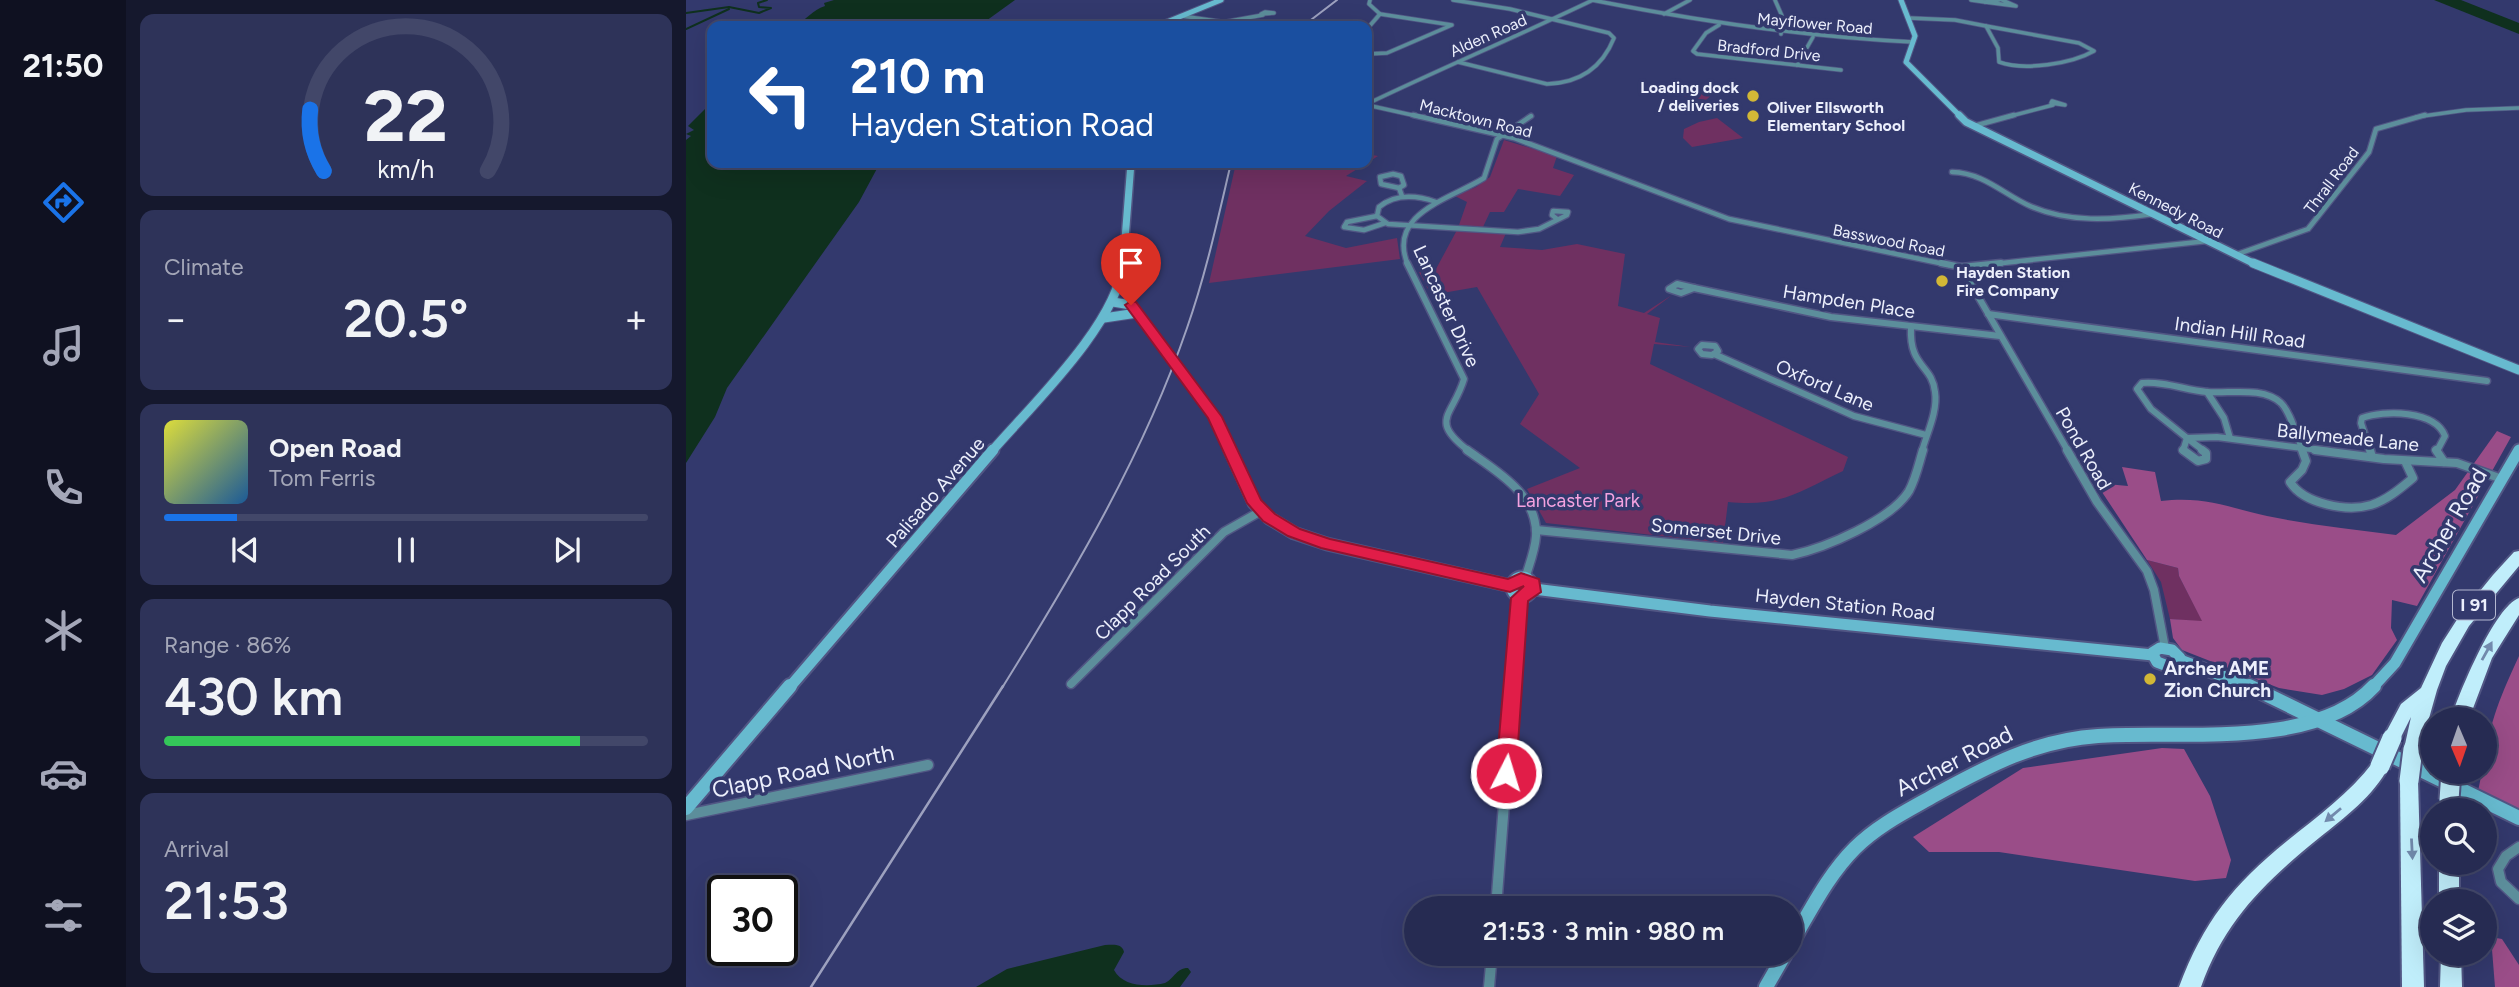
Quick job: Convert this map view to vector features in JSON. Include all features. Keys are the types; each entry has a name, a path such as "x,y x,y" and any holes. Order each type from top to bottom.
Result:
{"highway":[{"name":"I 91","path":"2413,987 2409,781 2426,692 2462,620 2519,556"},
{"name":"I 91","path":"2464,707 2481,661 2495,636 2519,604"},
{"path":"2190,987 2206,945 2233,904 2255,880 2350,802 2380,766 2407,709 2426,692"},
{"path":"2451,966 2451,987"},
{"path":"2454,966 2462,987"}],"street":[{"path":"1170,21 1221,0"},
{"path":"1370,0 1369,4 1380,14 1405,15 1452,25 1387,53 1372,54"},
{"path":"1453,0 1510,9 1611,34 1614,37 1607,57 1575,80 1554,85 1458,62"},
{"name":"Alden Road","path":"1372,102 1431,73 1505,43 1592,0"},
{"name":"Mayflower Road","path":"1592,0 1780,34 1913,42"},
{"path":"1664,14 1690,0"},
{"path":"1775,0 1783,28 1780,34"},
{"name":"Kennedy Road","path":"1901,0 1915,32 1906,58 1909,65 1956,114 1974,126 2235,255 2519,370"},
{"path":"1971,0 1985,2 2016,6 2000,0 1985,2"},
{"path":"1372,23 1380,14"},
{"path":"1235,21 1262,15"},
{"path":"1182,16 1222,21"},
{"path":"1909,18 1955,20 2079,43 2094,51 2087,55 2030,67 2007,66 1999,62 1998,48 1986,26"},
{"name":"Bradford Drive","path":"1719,25 1706,33 1692,51 1697,54 1840,70"},
{"path":"1797,65 1813,37"},
{"path":"1974,126 2053,105"},
{"name":"Macktown Road","path":"1372,106 1501,135 1577,161"},
{"name":"Thrall Road","path":"2235,255 2308,229 2369,152 2376,129 2390,123 2427,117 2519,108"},
{"path":"1501,135 1531,116"},
{"name":"Lancaster Drive","path":"1501,135 1497,139 1484,178 1436,202 1408,226 1403,235 1402,251 1464,379 1446,416 1446,428 1459,443 1521,495 1531,510 1536,530"},
{"name":"Basswood Road","path":"1577,161 1713,215 1961,267 2207,242"},
{"name":"Palisado Avenue","path":"686,808 1081,349 1104,318 1119,288 1132,168"},
{"path":"1952,172 1980,177 2031,207 2056,213 2104,220 2153,214"},
{"path":"1393,174 1401,176 1404,185 1399,188 1381,184 1380,177 1393,174"},
{"path":"1399,188 1402,197"},
{"path":"1377,216 1382,203 1402,197 1417,197 1436,202"},
{"path":"1377,216 1347,222 1344,227 1362,230 1385,223 1518,232 1539,229 1557,219"},
{"path":"1377,216 1385,223"},
{"name":"Pond Road","path":"1961,267 2097,502 2147,570 2154,590 2165,648"},
{"name":"Hampden Place","path":"1694,288 1831,317 2000,336"},
{"path":"1113,302 1129,303 1215,417 1243,480 1261,511 1294,533 1317,541 1510,586"},
{"path":"1104,318 1137,313"},
{"name":"Indian Hill Road","path":"1988,314 2487,381"},
{"name":"Somerset Drive","path":"1536,530 1802,554 1824,546 1897,506 1912,483 1935,409 1935,389 1909,350 1910,327"},
{"name":"Oxford Lane","path":"1714,354 1854,416 1926,435"},
{"name":"Ballymeade Lane","path":"2207,392 2154,383 2138,385 2137,389 2151,408 2189,436 2211,435 2405,461 2444,462 2468,466 2501,479"},
{"path":"2207,392 2224,418 2230,438"},
{"path":"2207,392 2255,394 2280,402 2305,454 2305,466 2290,482 2290,486 2305,497 2332,504 2370,505 2413,478 2405,461"},
{"path":"2372,457 2361,423 2362,418 2371,414 2424,418 2439,425 2445,436 2436,450 2444,462"},
{"name":"Archer Road","path":"1803,923 1830,878 1866,838 1908,810 2016,752 2077,737 2281,729 2340,710 2362,697 2389,672 2519,450"},
{"name":"Clapp Road South","path":"1072,684 1224,532 1261,511"},
{"path":"1510,586 1511,592 1520,596 1529,594 1536,530"},
{"path":"1510,586 1517,580 1529,584"},
{"name":"Hayden Station Road","path":"1529,584 1698,609 2152,654 2157,662 2167,666 2176,666 2180,660"},
{"path":"1497,896 1520,596"},
{"path":"2152,654 2155,649 2165,648 2174,652 2180,660 2241,682 2519,818"},
{"name":"Clapp Road North","path":"686,815 928,765"},
{"path":"2519,848 2506,856 2498,869 2501,882 2519,900"},
{"path":"1489,987 1491,966"},
{"path":"1766,987 1778,966"}],"green space":[{"path":"1666,83 1716,91 1706,100 1655,91"},
{"path":"1717,118 1743,138 1692,147 1683,138 1684,129"},
{"path":"1504,140 1557,156 1553,168 1574,175 1560,196 1518,189 1504,212 1490,212 1483,227 1459,225 1467,202 1455,196 1476,187 1490,177"},
{"path":"1235,168 1359,168 1346,176 1367,181 1329,211 1305,236 1346,248 1397,238 1400,259 1209,283"},
{"name":"Lancaster Park","path":"1457,230 1506,233 1500,247 1542,250 1577,244 1625,254 1618,306 1644,313 1672,295 1647,314 1660,318 1655,342 1691,347 1654,344 1650,364 1848,457 1843,471 1788,497 1762,502 1728,502 1723,543 1546,523 1527,489 1580,468 1520,424 1539,394 1477,287 1431,295 1419,272 1436,269"},
{"path":"2147,560 2178,568 2179,576 2203,622 2170,619 2161,582"}],"shaded area":[{"path":"834,0 1015,0 986,21 802,21 825,6 824,3"},
{"path":"2434,0 2461,0 2519,23 2519,34"},
{"path":"707,107 707,168 877,168 859,202 727,388 715,417 686,463 686,140 691,136 686,134 694,130 688,126"},
{"path":"2497,431 2511,437 2417,606 2392,600 2391,628 2397,640 2372,675 2344,689 2322,695 2279,688 2182,650 2173,638 2170,619 2202,621 2179,576 2178,568 2147,560 2096,483 2128,486 2122,467 2155,472 2161,501 2203,501 2283,519 2396,535 2455,490"},
{"path":"2519,656 2519,811 2478,791 2479,784 2497,784 2497,709"},
{"path":"2162,748 2184,749 2210,796 2231,860 2226,878 2195,881 1999,852 1929,852 1913,837 2023,768"},
{"path":"2497,938 2502,939 2519,965 2519,987 2495,987 2493,966 2497,966"},
{"path":"1105,945 1117,945 1123,949 1124,952 1114,970 1118,976 1130,983 1165,983 1181,970 1188,968 1191,972 1180,987 976,987 1007,969"}],"waterway":[{"path":"686,13 729,7 759,13 771,8 759,7 758,3 767,0"},
{"path":"686,29 729,9"}],"railway":[{"path":"1310,21 1337,0"},
{"path":"1002,688 1080,558 1150,422 1194,308 1230,168"},
{"path":"811,987 1003,686"}],"place":[{"name":"Loading dock / deliveries","path":"1753,96"},
{"name":"Oliver Ellsworth Elementary School","path":"1753,116"},
{"name":"Hayden Station Fire Company","path":"1942,281"},
{"name":"Archer AME Zion Church","path":"2150,679"}],"route":[{"path":"1131,305 1215,417 1255,503 1269,518 1294,533 1327,544 1510,586 1521,579 1533,583 1532,592 1520,596 1506,773"}]}
